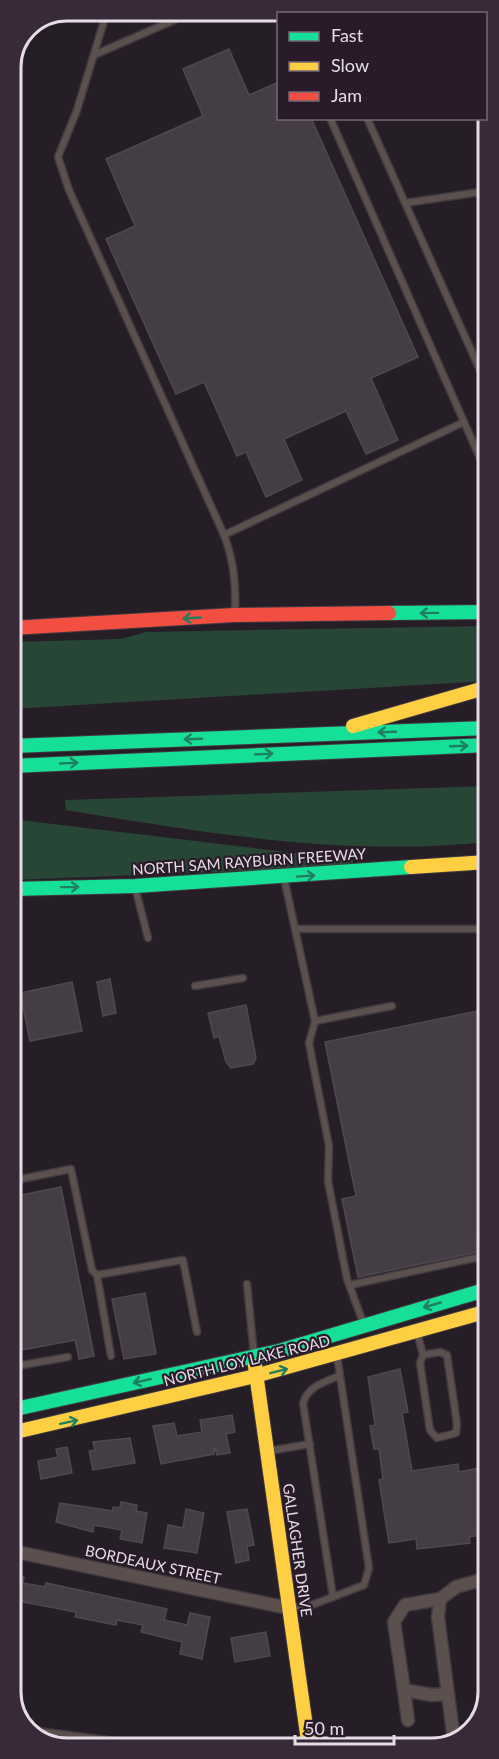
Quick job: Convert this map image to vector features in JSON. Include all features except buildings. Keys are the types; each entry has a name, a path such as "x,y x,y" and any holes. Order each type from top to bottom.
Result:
{"main road":[{"path":"21,627 234,615 478,612"},
{"path":"321,735 478,690"},
{"path":"21,746 478,728"},
{"path":"21,766 478,745"},
{"name":"NORTH SAM RAYBURN FREEWAY","path":"21,889 135,886 284,878 478,863"},
{"name":"NORTH LOY LAKE ROAD","path":"21,1408 254,1356 478,1292"},
{"name":"NORTH LOY LAKE ROAD","path":"21,1431 119,1411 337,1356 478,1314"},
{"name":"GALLAGHER DRIVE","path":"254,1356 308,1738"}],"street":[{"name":"BORDEAUX STREET","path":"21,1553 288,1608"},
{"path":"408,1719 394,1622 405,1605 440,1599 456,1587 478,1581"},
{"path":"440,1599 438,1617 453,1733"},
{"path":"404,1690 432,1695 448,1694"}],"lane":[{"path":"104,21 78,110 58,157 60,168 224,535 231,555 236,586 234,615"},
{"path":"94,55 172,21"},
{"path":"331,120 478,454"},
{"path":"368,120 478,366"},
{"path":"405,203 478,192"},
{"path":"224,535 464,422"},
{"path":"284,878 315,1021 309,1043 329,1146 328,1181 350,1285 364,1325"},
{"path":"135,886 148,938"},
{"path":"295,928 478,929"},
{"path":"195,986 243,978"},
{"path":"315,1021 392,1006"},
{"path":"21,1179 71,1169 92,1270 97,1275 111,1356"},
{"path":"350,1285 478,1257"},
{"path":"97,1275 183,1260 197,1332"},
{"path":"247,1284 254,1356"},
{"path":"417,1332 423,1355 420,1363 430,1430 437,1438 451,1436 458,1429 447,1355 440,1352 423,1355"},
{"path":"288,1608 309,1606 364,1585 368,1581 369,1568 337,1356"},
{"path":"21,1365 68,1357"},
{"path":"333,1597 303,1403 312,1388 339,1376"},
{"path":"267,1451 310,1444"}],"green space":[{"path":"478,626 478,682 21,708 21,642 121,639 146,632"},
{"path":"478,786 478,843 382,847 276,840 171,827 66,810 65,800"},
{"path":"21,820 353,860 353,864 296,869 21,880"}],"traffic: fast":[{"path":"389,613 478,612"},
{"path":"21,746 478,728"},
{"path":"21,766 478,745"},
{"path":"21,889 135,886 411,867"},
{"path":"21,1408 279,1351 478,1292"}],"traffic: slow":[{"path":"353,726 478,690"},
{"path":"411,867 478,863"},
{"path":"21,1431 251,1377 478,1314"},
{"path":"255,1366 308,1738"}],"traffic: jam":[{"path":"21,627 234,615 389,613"}]}
